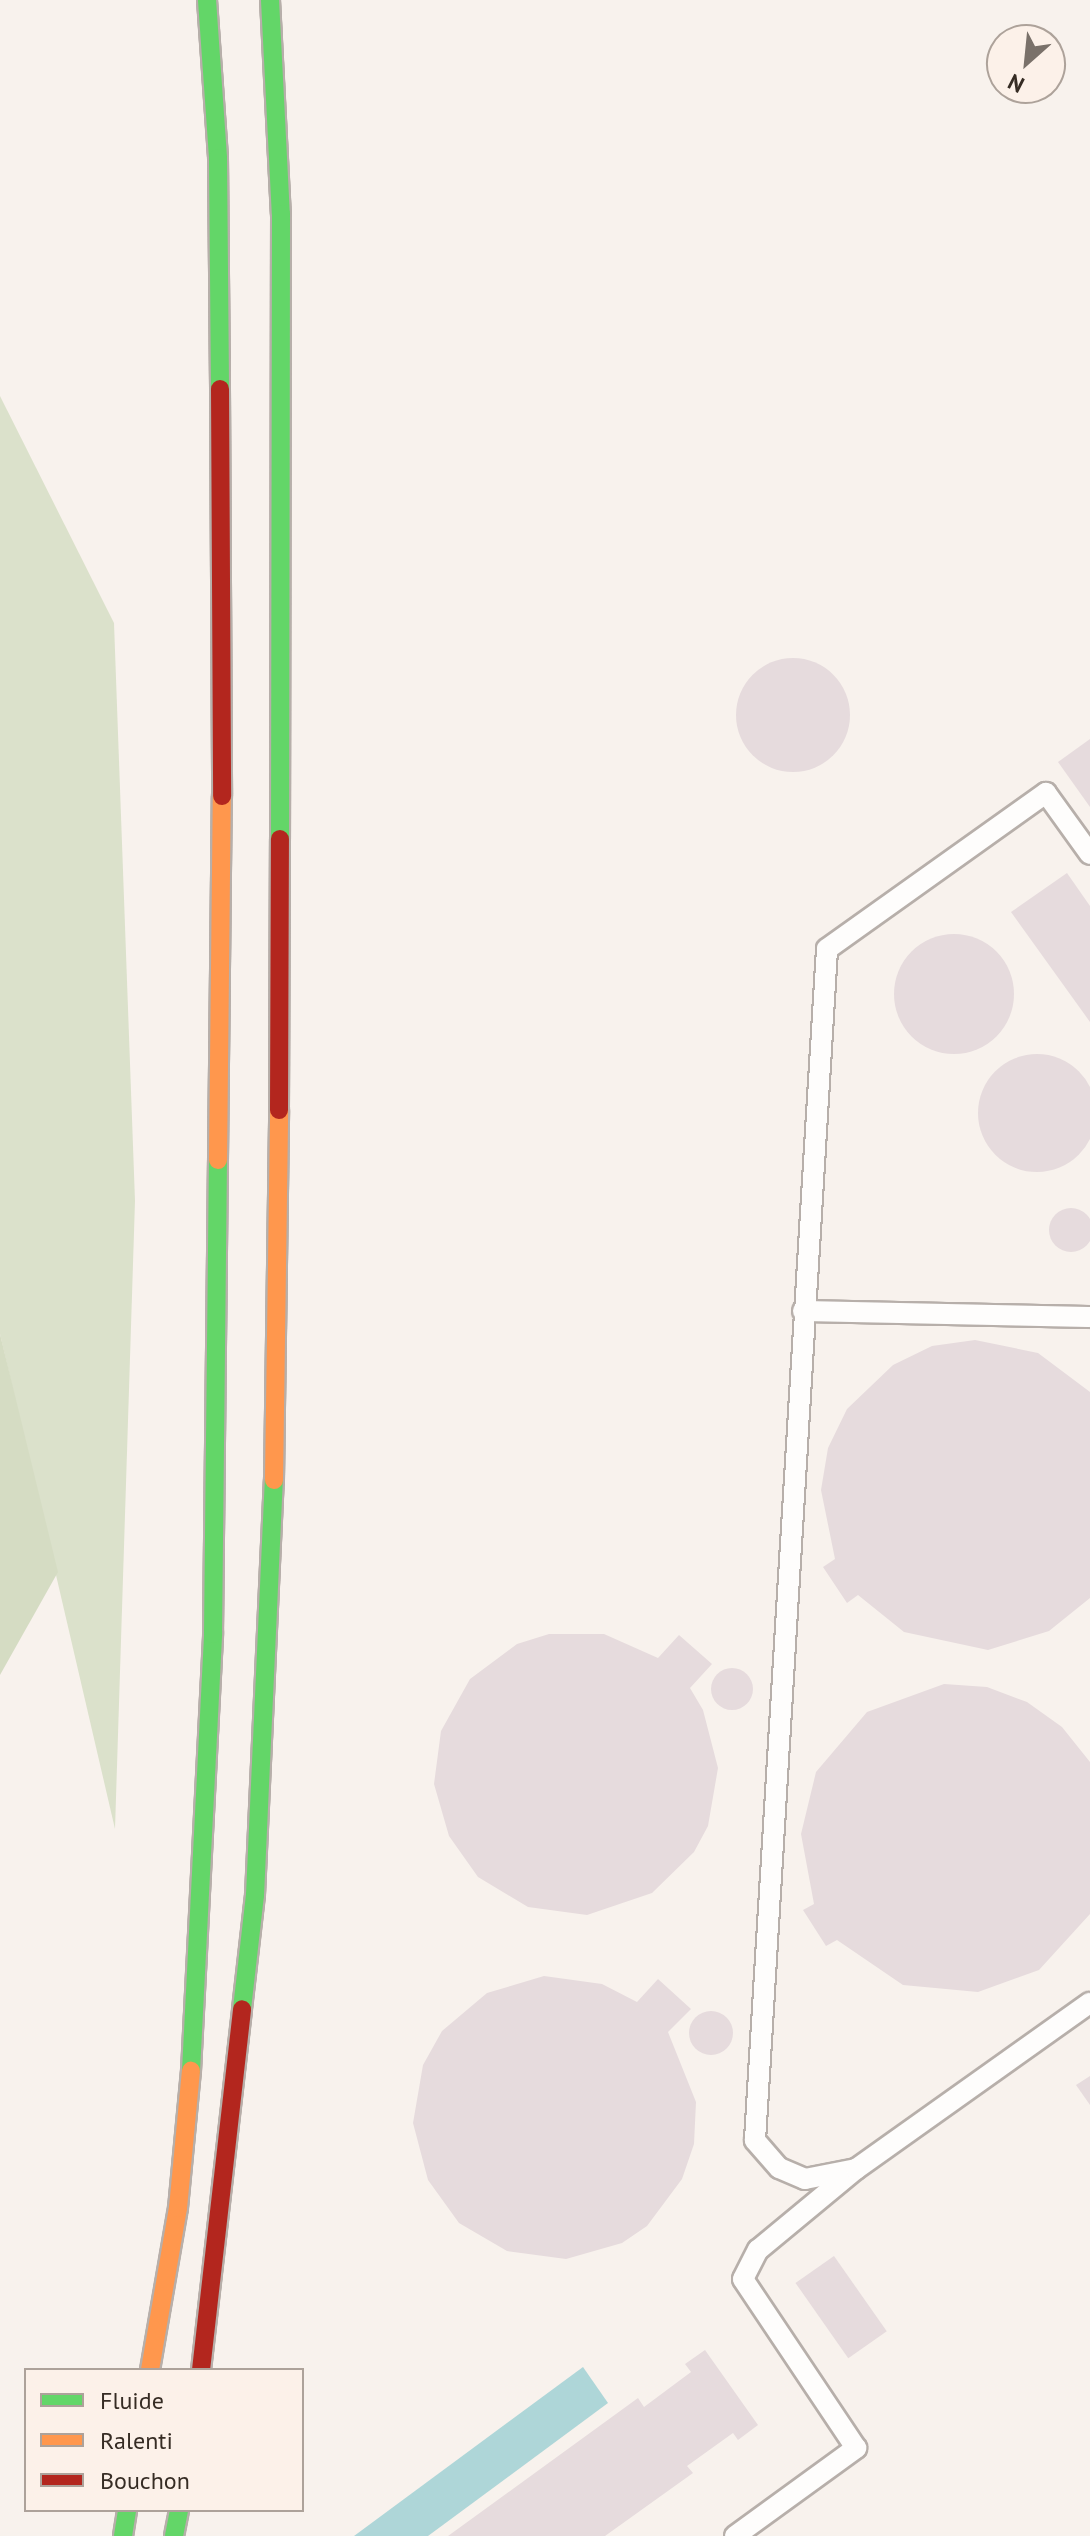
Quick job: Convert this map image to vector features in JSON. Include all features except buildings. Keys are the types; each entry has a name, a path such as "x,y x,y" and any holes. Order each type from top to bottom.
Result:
{"highway":[{"path":"150,2368 178,2208 196,2015 213,1634 223,737 218,158 207,0"},
{"path":"201,2368 255,1895 279,1364 281,214 270,0"},
{"path":"123,2536 127,2512"},
{"path":"174,2536 179,2512"}],"lane":[{"path":"856,2169 805,2179 779,2168 755,2140 827,949 1046,793 1090,854"},
{"path":"803,1311 1090,1317"},
{"path":"735,2536 856,2448 743,2279 758,2250 856,2169 1090,2003"}],"green space":[{"path":"0,396 114,623 135,1201 115,1829 0,1334"},
{"path":"0,1334 58,1572 0,1675"}],"water":[{"path":"583,2367 608,2403 428,2536 354,2536"}],"traffic: fast":[{"path":"207,0 218,158 220,389"},
{"path":"270,0 281,214 280,839"},
{"path":"191,2071 213,1634 218,1160"},
{"path":"242,2009 255,1895 274,1480"},
{"path":"123,2536 127,2512"},
{"path":"174,2536 179,2512"}],"traffic: slow":[{"path":"218,1160 222,796"},
{"path":"274,1480 279,1110"},
{"path":"150,2368 178,2208 191,2071"}],"traffic: jam":[{"path":"220,389 222,796"},
{"path":"279,1110 280,839"},
{"path":"201,2368 242,2009"}]}
